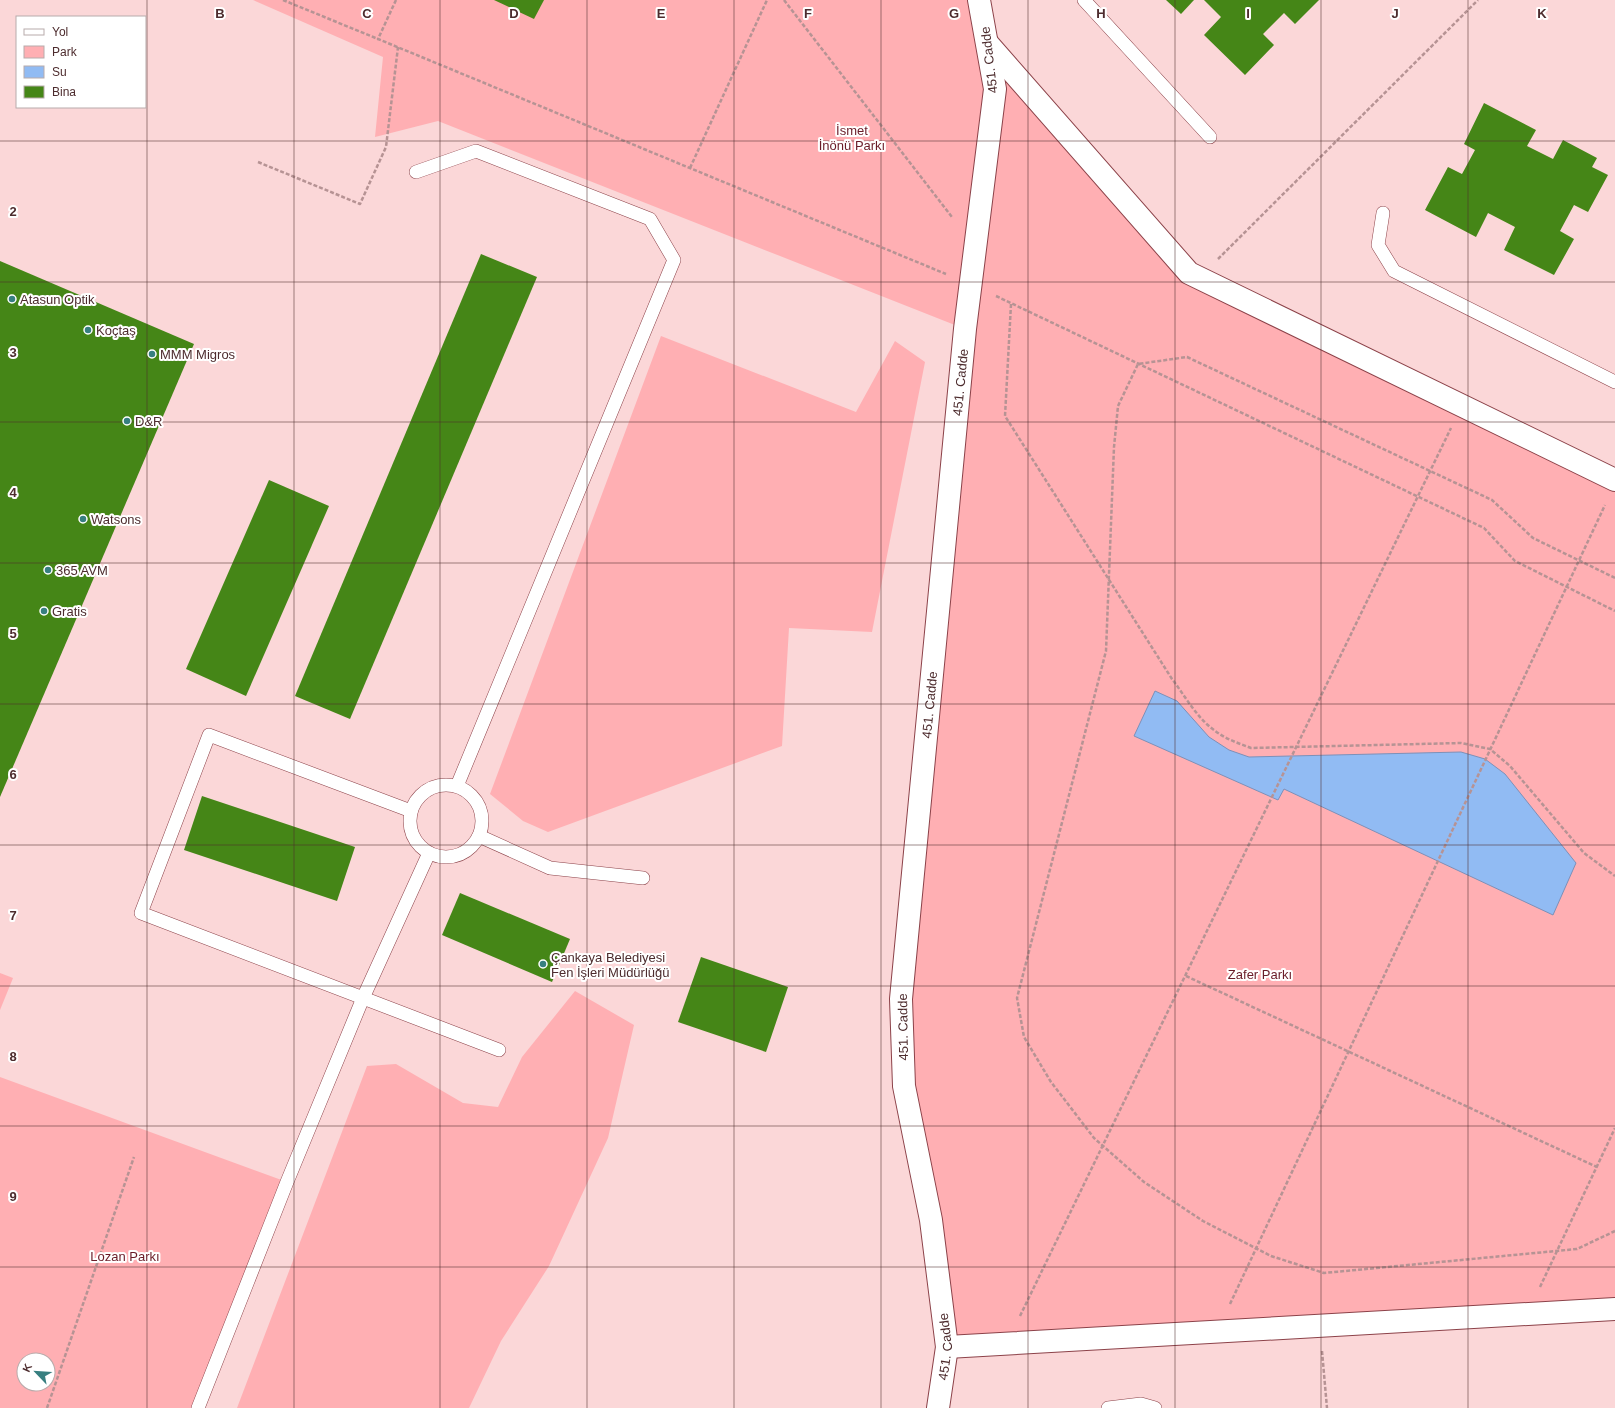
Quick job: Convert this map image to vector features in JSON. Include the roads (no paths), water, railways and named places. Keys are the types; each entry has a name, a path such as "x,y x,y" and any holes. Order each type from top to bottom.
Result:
{"street":[{"name":"451. Cadde","path":"938,1408 948,1347 931,1220 904,1086 901,999 965,329 995,89 980,0"},
{"path":"988,44 1189,273 1615,480"},
{"path":"948,1347 1615,1309"}],"lane":[{"path":"1084,0 1210,137"},
{"path":"416,172 476,151 650,219 674,260 457,786"},
{"path":"1383,212 1378,245 1394,271 1615,382"},
{"path":"411,811 209,735 141,913 499,1050"},
{"path":"446,784 457,786 467,790 475,798 480,808 483,819 479,836 470,848 461,854 450,857 429,853 420,846 414,838 410,828 409,817 411,811 418,798 426,790 446,784"},
{"path":"479,836 550,868 643,878"},
{"path":"198,1408 284,1190 363,998 429,853"},
{"path":"1108,1408 1140,1404 1155,1408"}],"water":[{"path":"1155,691 1177,701 1209,737 1229,750 1249,757 1461,752 1485,759 1505,774 1576,863 1553,915 1284,789 1278,800 1134,736"}],"place":[{"name":"Atasun Optik","path":"12,299"},
{"name":"Koçtaş","path":"88,330"},
{"name":"MMM Migros","path":"152,354"},
{"name":"D&R","path":"127,421"},
{"name":"Watsons","path":"83,519"},
{"name":"365 AVM","path":"48,570"},
{"name":"Gratis","path":"44,611"},
{"name":"Çankaya Belediyesi Fen İşleri Müdürlüğü","path":"543,964"}],"park label":[{"name":"İsmet İnönü Parkı","path":"852,138"},
{"name":"Zafer Parkı","path":"1260,974"},
{"name":"Lozan Parkı","path":"125,1256"}]}
